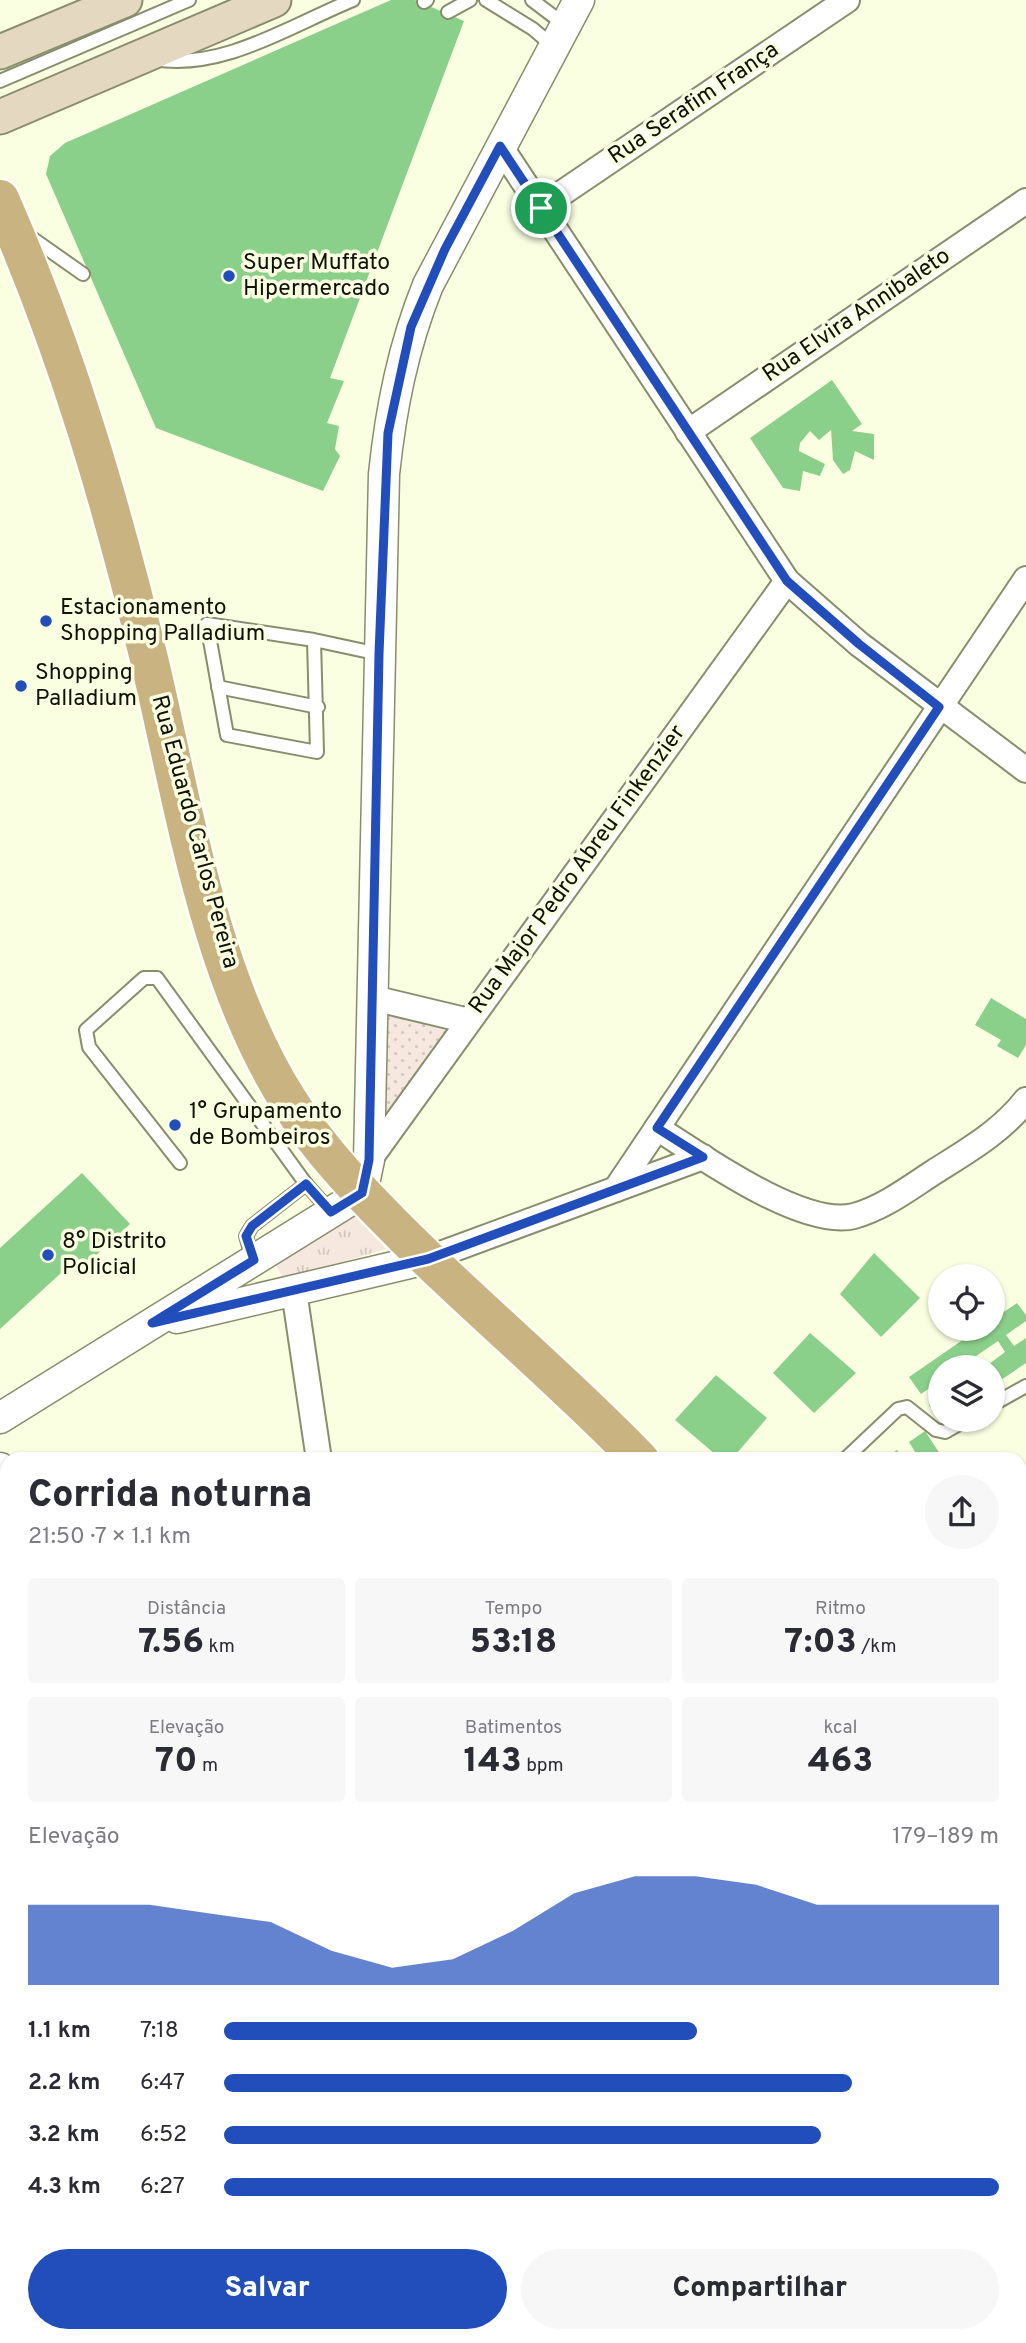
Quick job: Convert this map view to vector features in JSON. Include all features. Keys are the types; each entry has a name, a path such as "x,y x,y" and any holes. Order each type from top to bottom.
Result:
{"main road":[{"path":"0,52 125,0"},
{"path":"0,117 274,0"},
{"name":"Rua Eduardo Carlos Pereira","path":"6,212 54,330 98,460 201,879 231,975 250,1024 288,1100 354,1188 632,1452"}],"street":[{"name":"Rua Serafim França","path":"541,208 847,0"},
{"path":"0,1418 254,1260 354,1188 373,998 384,474 401,365 411,327 428,285 571,16"},
{"path":"500,146 787,581 859,644 939,707 1026,770"},
{"name":"Rua Elvira Annibaleto","path":"688,432 1026,201"},
{"path":"616,1189 1026,579"},
{"name":"Rua Major Pedro Abreu Finkenzier","path":"354,1188 469,1021 787,581"},
{"path":"373,998 469,1021"},
{"path":"657,1128 787,1205 830,1218 851,1217 875,1209 987,1139 1026,1100"},
{"path":"152,1323 428,1259 703,1157"},
{"path":"293,1290 319,1452"}],"lane":[{"path":"0,81 188,0"},
{"path":"140,57 170,62 198,61 227,54 353,0"},
{"path":"448,12 470,0"},
{"path":"486,0 533,29 571,16"},
{"path":"532,0 571,16"},
{"path":"6,212 83,274"},
{"path":"314,640 318,707 317,752 227,736 207,624 314,640 379,654"},
{"path":"218,687 318,707"},
{"path":"180,1163 89,1047 86,1030 144,978 157,978 306,1184"},
{"path":"254,1260 246,1236 252,1226 306,1184 354,1188"},
{"path":"1005,1398 1026,1386"},
{"path":"852,1452 898,1409 907,1407 928,1424"}],"green space":[{"path":"386,1013 450,1029 386,1118"},
{"path":"354,1215 386,1249 284,1279 274,1263"}],"building":[{"name":"Super Muffato Hipermercado","path":"391,0 415,0 464,21 330,378 344,381 327,423 339,426 335,449 340,456 323,491 156,428 46,174 50,156 65,143"},
{"path":"832,380 862,424 852,431 874,434 874,460 855,451 850,470 843,474 833,460 831,430 819,440 810,431 800,443 799,451 825,464 820,476 803,471 800,491 783,488 750,438"},
{"path":"991,998 1026,1019 1026,1045 1018,1058 997,1046 1001,1040 975,1025"},
{"name":"8° Distrito Policial","path":"82,1173 130,1224 80,1270 73,1262 0,1329 0,1248"},
{"path":"874,1253 920,1298 881,1337 840,1294"},
{"path":"1017,1303 1026,1315 1026,1321 1006,1335 1014,1346 1026,1338 1026,1363 1005,1377 1005,1355 1001,1355 1005,1352 998,1341 1005,1341 1005,1311"},
{"path":"810,1333 856,1373 814,1413 773,1373"},
{"path":"961,1341 998,1341 978,1355 941,1355"},
{"path":"928,1364 928,1389 921,1394 909,1377"},
{"path":"716,1375 767,1418 738,1452 713,1452 675,1420"},
{"path":"925,1431 939,1452 915,1452 909,1442"}],"place":[{"name":"Super Muffato Hipermercado","path":"229,276"},
{"name":"Estacionamento Shopping Palladium","path":"46,621"},
{"name":"Shopping Palladium","path":"21,686"},
{"name":"1° Grupamento de Bombeiros","path":"175,1125"},
{"name":"8° Distrito Policial","path":"48,1255"}],"route":[{"path":"500,146 541,208 787,581 825,616 939,707 657,1128 703,1157 428,1259 152,1323 254,1260 246,1236 252,1226 306,1184 331,1212 362,1193 369,1160 384,474 394,395 411,327 428,285 500,146"}]}
